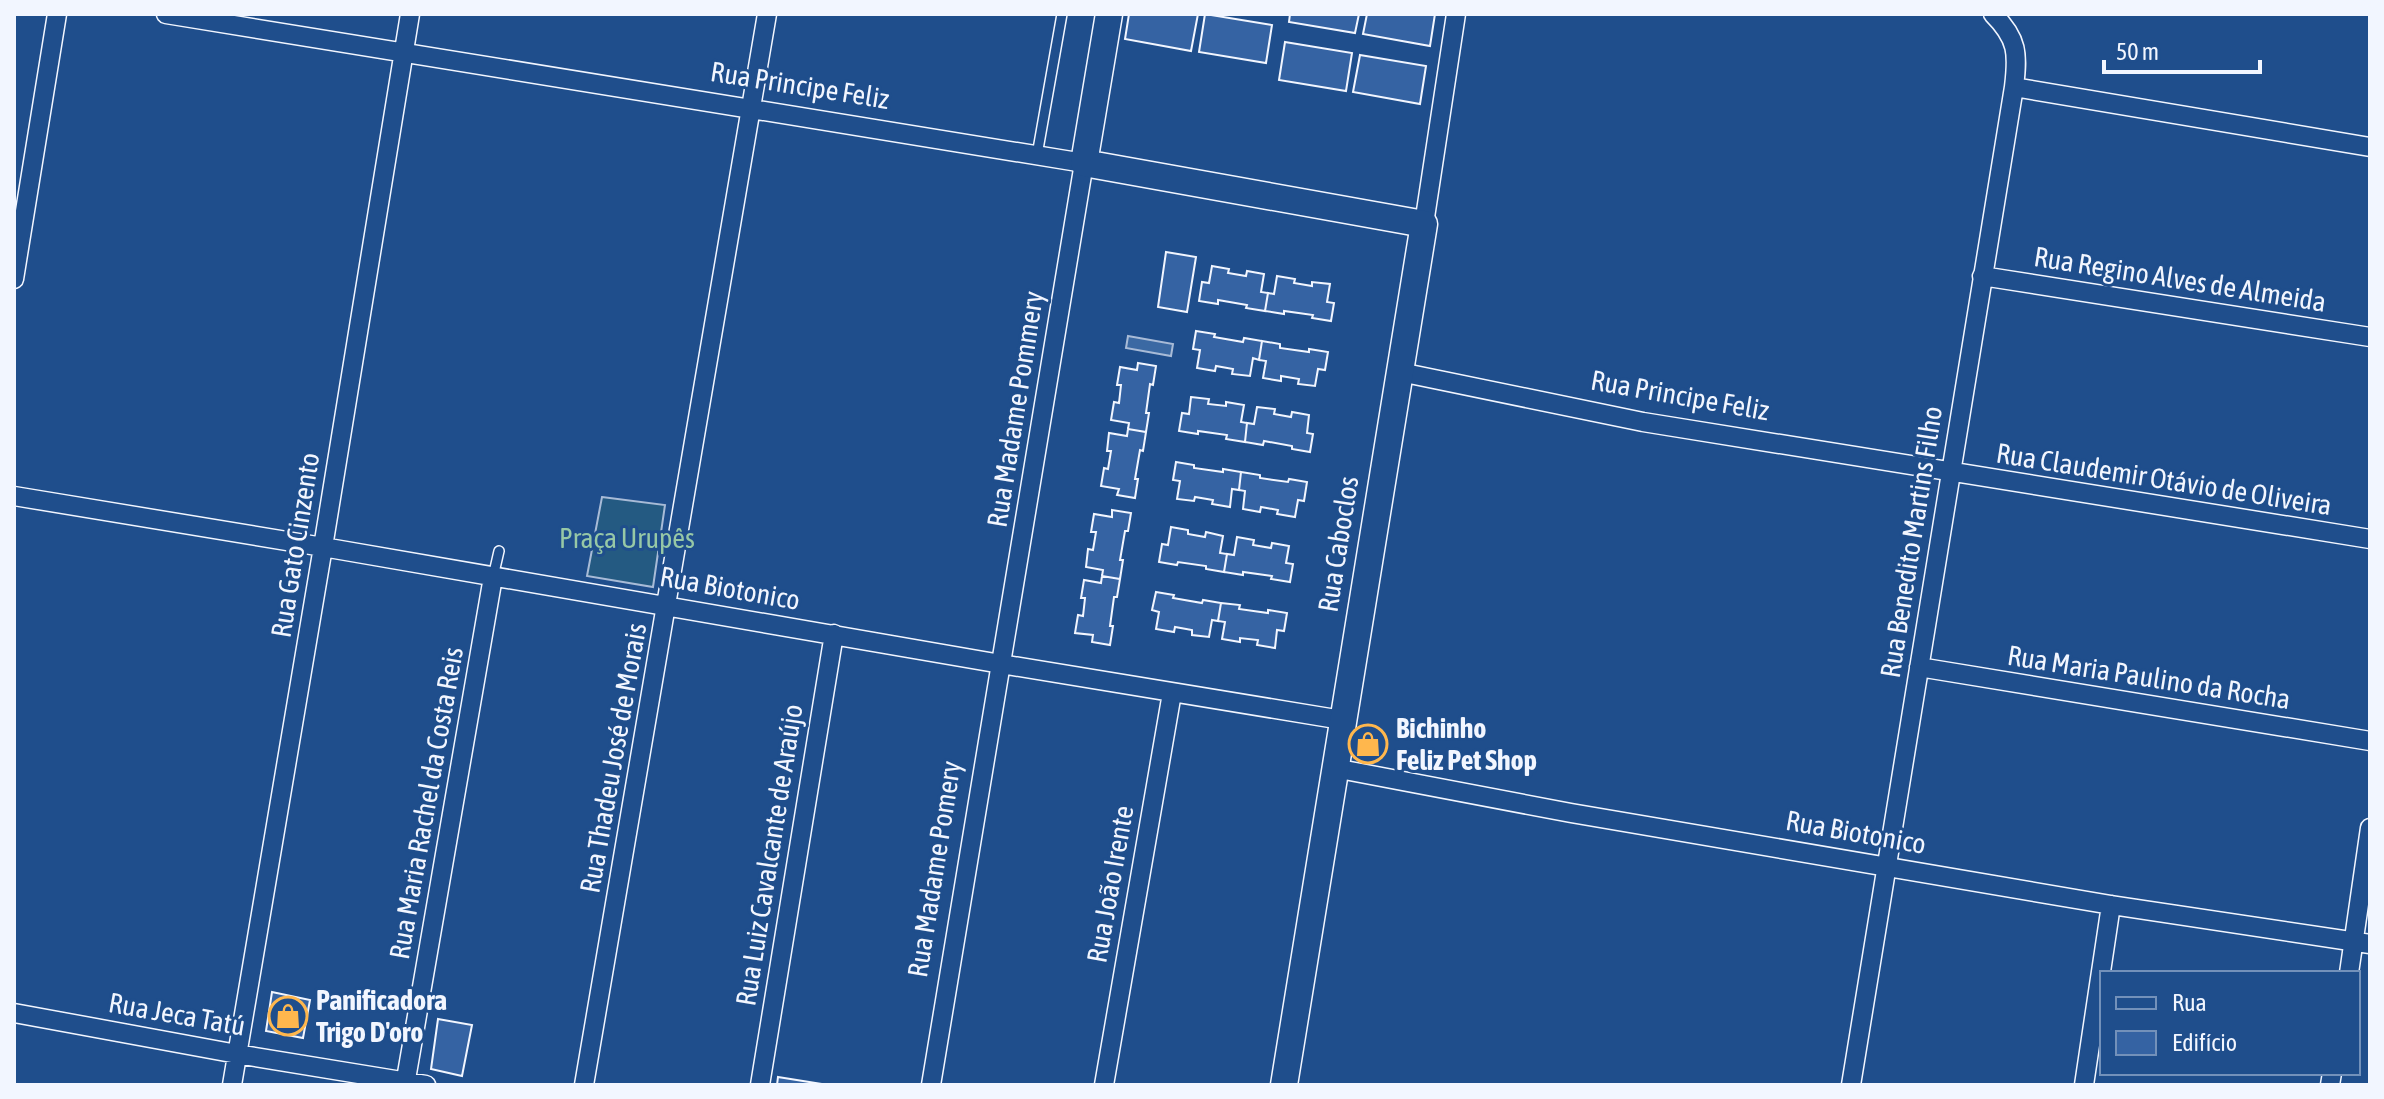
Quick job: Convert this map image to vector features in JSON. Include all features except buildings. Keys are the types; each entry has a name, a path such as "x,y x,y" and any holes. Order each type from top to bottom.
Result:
{"street":[{"path":"14,279 57,14"},
{"name":"Rua Principe Feliz","path":"166,14 1037,155 1424,224"},
{"name":"Rua Gato Cinzento","path":"232,1085 410,14"},
{"name":"Rua Thadeu José de Morais","path":"584,1085 767,14"},
{"path":"1084,163 1109,14"},
{"name":"Rua Caboclos","path":"1284,1085 1456,14"},
{"name":"Rua Benedito Martins Filho","path":"1851,1085 2014,87 2017,57 2014,43 1993,14"},
{"path":"2014,87 2370,147"},
{"name":"Rua Madame Pommery","path":"1001,664 1084,163"},
{"name":"Rua Regino Alves de Almeida","path":"1982,276 2370,337"},
{"name":"Rua Principe Feliz","path":"1400,372 1643,422 1950,473"},
{"name":"Rua Claudemir Otávio de Oliveira","path":"1950,473 2370,539"},
{"name":"Rua Biotonico","path":"14,496 1342,720"},
{"name":"Rua Maria Rachel da Costa Reis","path":"405,1083 493,577"},
{"name":"Rua Luiz Cavalcante de Araújo","path":"760,1085 834,634"},
{"name":"Rua Madame Pomery","path":"931,1085 1001,664"},
{"name":"Rua Maria Paulino da Rocha","path":"1919,667 2370,741"},
{"name":"Rua João Irente","path":"1104,1085 1172,693"},
{"name":"Rua Biotonico","path":"1334,768 1571,813 2111,905 2362,943"},
{"path":"2350,971 2362,943 2370,828"},
{"path":"2101,971 2111,905"},
{"path":"2084,1085 2100,978"},
{"name":"Rua Jeca Tatú","path":"14,1013 426,1085"}],"lane":[{"path":"1037,155 1062,14"},
{"path":"493,577 499,551"}],"green space":[{"name":"Praça Urupês","path":"602,497 665,505 653,587 587,576"}],"shaded area":[{"path":"1128,336 1173,344 1171,356 1126,348"}],"place":[{"name":"Bichinho Feliz Pet Shop","path":"1368,744"},
{"name":"Panificadora Trigo D'oro","path":"288,1016"}]}
